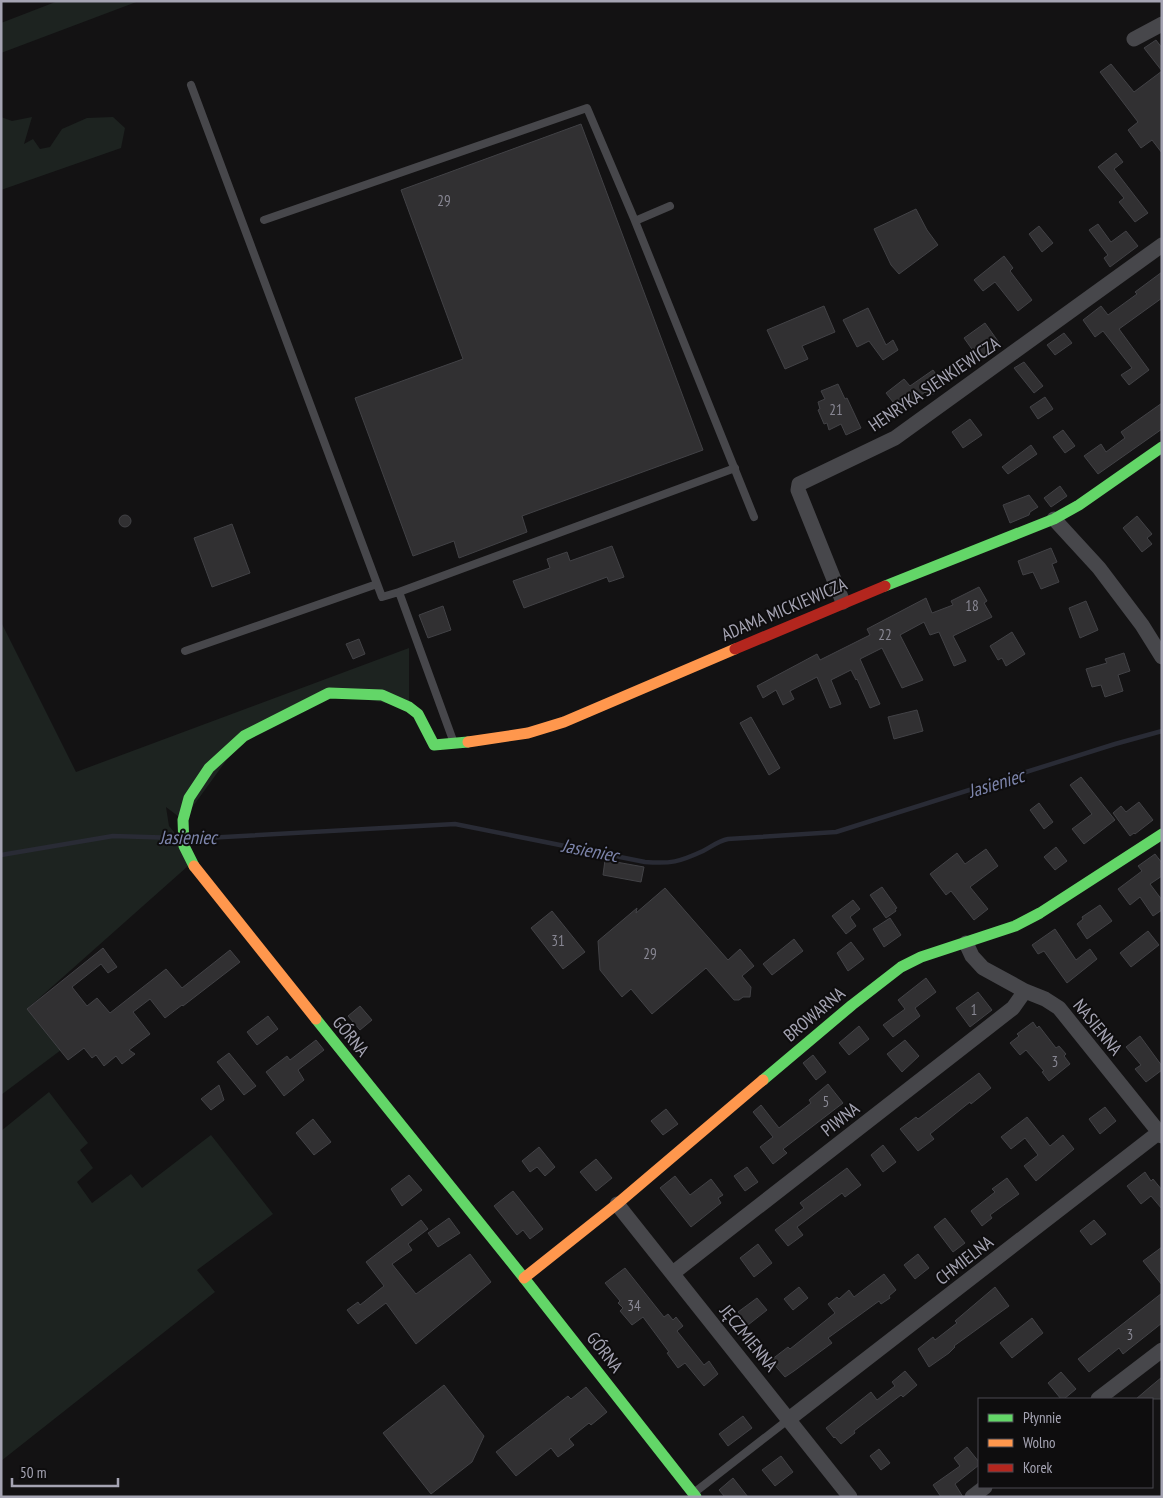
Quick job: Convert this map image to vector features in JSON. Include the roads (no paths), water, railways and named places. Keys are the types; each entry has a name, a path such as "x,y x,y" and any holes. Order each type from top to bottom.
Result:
{"street":[{"path":"1134,39 1162,24"},
{"name":"HENRYKA SIENKIEWICZA","path":"844,602 798,490 799,484 895,438 1162,245"},
{"name":"ADAMA MICKIEWICZA","path":"418,714 434,745 454,744 528,733 564,722 844,602 1054,519 1079,505 1162,447"},
{"path":"1054,519 1100,568 1142,625 1162,657"},
{"name":"GÓRNA","path":"418,714 409,707 382,695 329,693 244,736 209,768 189,798 183,820 184,846 196,871 524,1278 695,1495"},
{"name":"BROWARNA","path":"524,1278 617,1204 852,1005 901,967 921,957 1015,926 1040,913 1162,834"},
{"name":"NASIENNA","path":"966,943 972,956 983,968 1059,1008 1161,1133"},
{"name":"PIWNA","path":"673,1273 1006,1014 1013,1008 1025,990"},
{"name":"CHMIELNA","path":"790,1419 1161,1133"},
{"name":"JĘCZMIENNA","path":"617,1204 790,1419 850,1497"},
{"path":"1099,1398 1162,1350"},
{"path":"972,1497 984,1488"}],"lane":[{"path":"191,84 382,597 735,468"},
{"path":"264,220 587,108 635,221 754,517"},
{"path":"635,221 670,206"},
{"path":"185,650 377,584"},
{"path":"399,592 454,744"},
{"path":"695,1495 790,1419"}],"waterway":[{"name":"Jasieniec","path":"188,839 455,824 645,862 662,863 687,858 728,839 836,832 1162,731"},
{"name":"Jasieniec","path":"1,855 113,836 178,838"}]}
